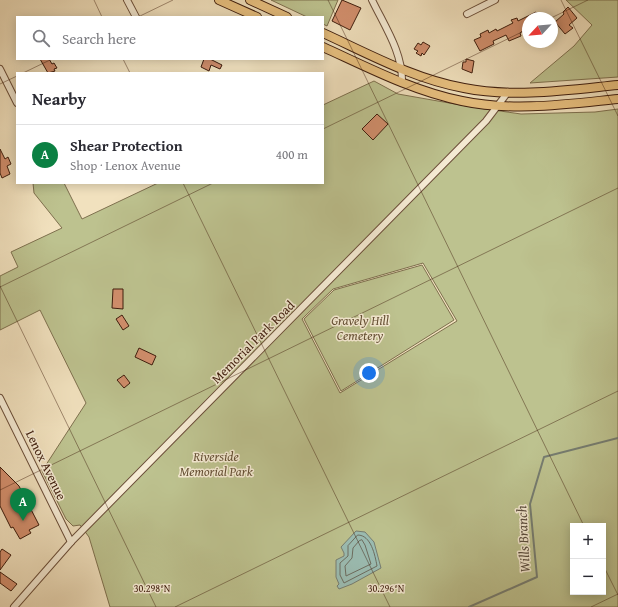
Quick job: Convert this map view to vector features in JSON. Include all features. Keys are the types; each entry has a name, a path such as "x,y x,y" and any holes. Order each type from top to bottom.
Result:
{"main road":[{"path":"219,0 255,16"},
{"path":"250,0 285,16"},
{"path":"324,33 414,75 465,89 508,92 618,85"},
{"path":"324,47 402,84 464,102 498,104 552,104 618,99"}],"street":[{"path":"127,0 135,16"},
{"path":"372,0 398,54 402,70 402,84"},
{"path":"467,14 495,0"},
{"path":"0,69 16,101"},
{"name":"Memorial Park Road","path":"14,607 72,542 486,121 508,92"},
{"name":"Lenox Avenue","path":"0,398 72,542"}],"green space":[{"path":"271,0 338,0 327,26 324,24 324,16 305,16"},
{"path":"566,0 618,0 618,77 530,83 574,46 592,25"},
{"name":"Riverside Memorial Park","path":"374,81 398,94 521,114 595,112 618,109 618,607 110,607 89,537 80,525 73,526 66,519 42,471 86,403 40,310 0,330 0,276 18,267 11,252 62,228 34,193 33,184 64,184 82,219 156,184 324,184 324,105","holes":["423,263 457,321 340,393 302,319 333,289"]},
{"name":"Gravely Hill Cemetery","path":"422,265 454,320 341,391 304,319 334,290"}],"water":[{"path":"356,531 365,532 374,542 381,568 352,584 339,589 337,586 339,584 336,577 336,560 344,556 341,547"}],"building":[{"path":"342,0 361,8 350,30 332,21"},
{"path":"568,7 577,18 569,25 573,28 565,34 558,26 558,19 564,14 563,12"},
{"path":"517,18 518,21 522,19 521,36 509,41 506,35 493,41 494,44 480,51 474,40 481,37 480,34 488,30 489,33 496,29 497,31 513,23 511,20"},
{"path":"423,42 430,46 424,55 422,53 421,56 416,53 418,51 414,49 418,43 421,45"},
{"path":"466,59 474,61 472,73 462,69 463,62 466,62"},
{"path":"41,60 50,60 57,68 54,69 55,71 47,72"},
{"path":"204,60 212,60 222,65 220,69 211,65 209,71 201,67"},
{"path":"377,114 388,124 373,140 362,129"},
{"path":"0,149 5,159 8,157 11,164 7,166 10,174 2,178 0,173"},
{"path":"113,289 123,289 123,309 112,308"},
{"path":"122,315 129,326 123,330 116,319"},
{"path":"139,348 156,356 152,365 135,357"},
{"path":"124,375 130,383 124,388 117,380"},
{"path":"0,467 19,486 39,525 29,530 31,533 20,539 13,527 11,528 0,506"},
{"path":"2,549 11,555 0,570 0,552"},
{"path":"0,572 17,584 11,591 0,583"}],"waterway":[{"name":"Wills Branch","path":"469,607 537,577 530,504 544,457 618,438"}],"place":[{"name":"Shear Protection","path":"23,521"}]}
